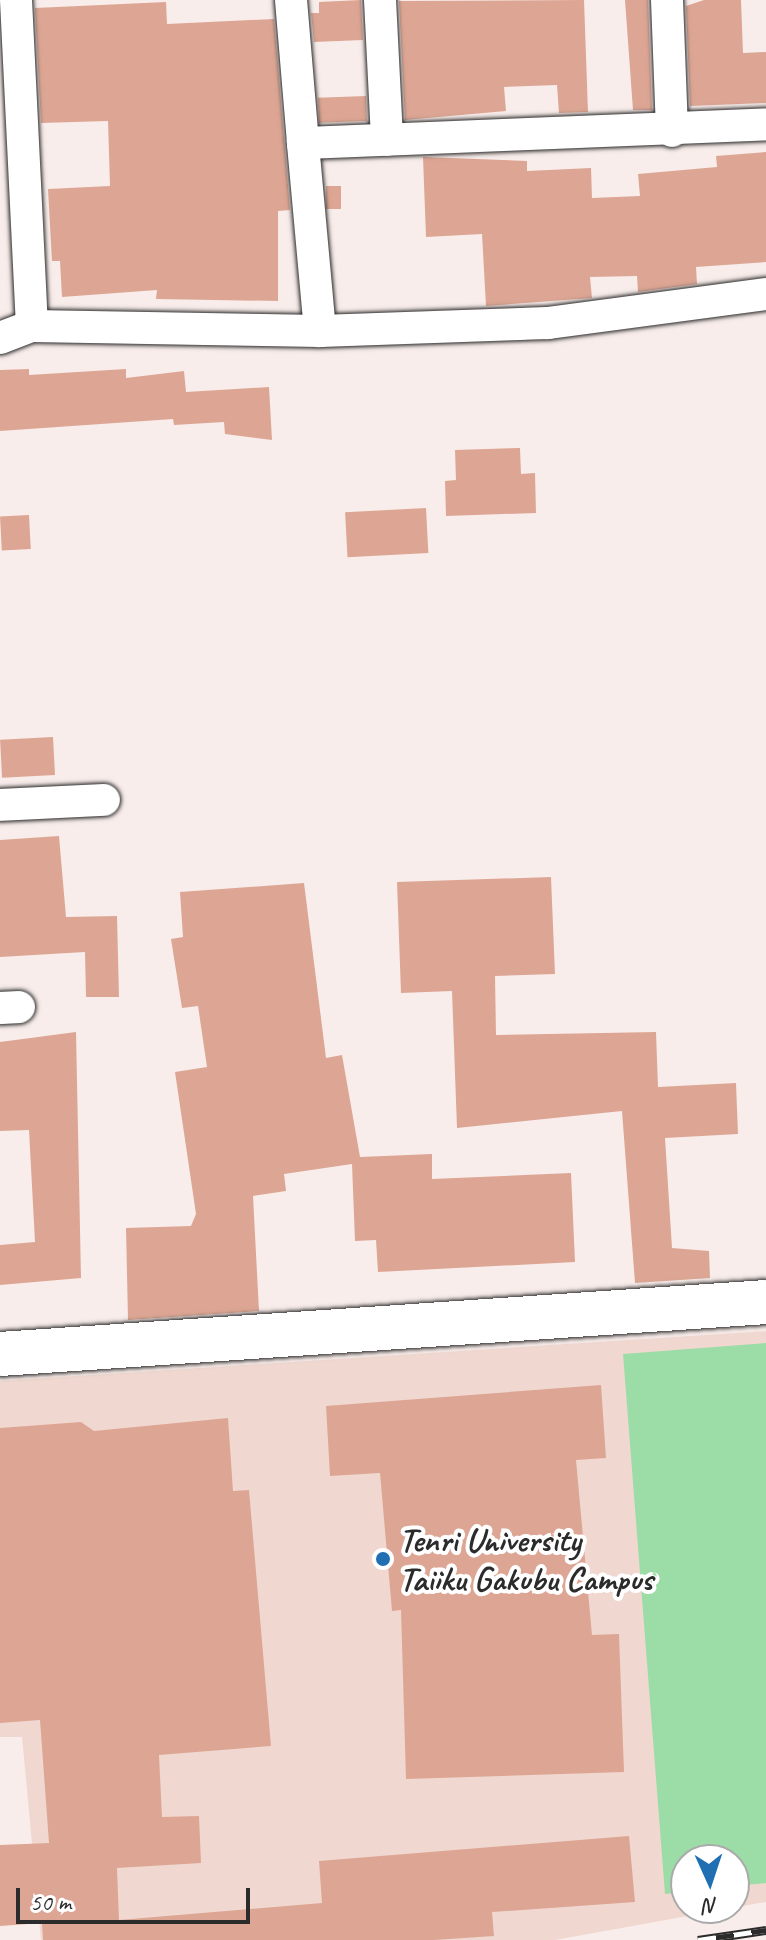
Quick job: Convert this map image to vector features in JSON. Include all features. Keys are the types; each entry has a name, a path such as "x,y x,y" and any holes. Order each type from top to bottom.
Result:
{"street":[{"path":"16,0 10,89 32,326"},
{"path":"291,0 320,331"},
{"path":"380,0 387,140"},
{"path":"667,0 672,131"},
{"path":"303,143 672,131 766,124"},
{"path":"0,338 32,326 320,331 548,323 766,294"},
{"path":"0,805 104,800"},
{"path":"0,1354 766,1302"}],"shaded area":[{"name":"Tenri University Taiiku Gakubu Campus","path":"766,1331 766,1902 750,1905 750,1844 670,1844 670,1919 555,1940 41,1940 22,1737 0,1737 0,1381"}],"green space":[{"path":"766,1343 766,1883 750,1884 750,1844 670,1844 670,1894 665,1894 623,1354"}],"building":[{"path":"361,0 363,40 314,42 311,13 319,13 319,2"},
{"path":"584,0 588,112 559,113 557,85 504,87 506,111 405,120 399,1"},
{"path":"625,0 648,0 652,110 633,110"},
{"path":"704,0 741,0 743,53 766,52 766,103 690,106 686,6"},
{"path":"166,2 167,24 274,19 290,210 278,211 278,301 156,299 157,290 62,297 60,261 52,261 48,189 110,186 108,121 41,123 35,8"},
{"path":"366,96 367,121 319,123 318,98"},
{"path":"766,152 766,262 696,267 697,284 638,292 637,276 590,277 592,298 486,306 482,234 426,237 423,157 527,161 527,171 591,168 592,198 640,196 638,174 717,167 716,156"},
{"path":"326,186 341,186 341,209 326,209"},
{"path":"29,369 29,375 126,369 126,378 184,371 186,392 269,387 272,440 225,434 224,422 174,425 173,419 0,431 0,370"},
{"path":"520,448 521,474 535,473 536,513 446,516 445,481 456,480 455,450"},
{"path":"426,508 428,553 347,557 345,512"},
{"path":"29,515 31,549 2,550 0,517"},
{"path":"53,737 55,775 2,778 0,740"},
{"path":"59,836 66,917 117,916 119,997 86,997 85,952 0,957 0,840"},
{"path":"551,877 555,974 495,976 496,1035 656,1032 658,1087 736,1083 738,1134 665,1138 672,1248 709,1251 710,1278 635,1283 622,1111 457,1128 452,991 401,993 397,882"},
{"path":"304,883 326,1058 342,1055 360,1157 432,1154 432,1179 571,1173 575,1262 378,1272 376,1240 355,1241 352,1164 284,1174 286,1191 253,1196 259,1311 128,1320 126,1228 191,1226 196,1214 175,1072 207,1067 198,1006 182,1008 171,939 183,937 180,892"},
{"path":"76,1032 81,1278 0,1285 0,1245 35,1242 29,1130 0,1131 0,1042"},
{"path":"601,1385 606,1458 576,1460 592,1635 619,1634 624,1772 406,1779 401,1610 392,1611 380,1473 330,1476 326,1406"},
{"path":"228,1418 233,1491 249,1490 271,1746 159,1755 162,1817 199,1816 201,1863 117,1868 119,1920 322,1903 319,1861 629,1836 635,1902 492,1912 494,1936 434,1940 43,1940 42,1923 0,1926 0,1845 49,1843 40,1720 0,1723 0,1428 81,1422 94,1431"}],"railway":[{"path":"698,1940 766,1930"}],"place":[{"name":"Tenri University Taiiku Gakubu Campus","path":"383,1559"}]}
